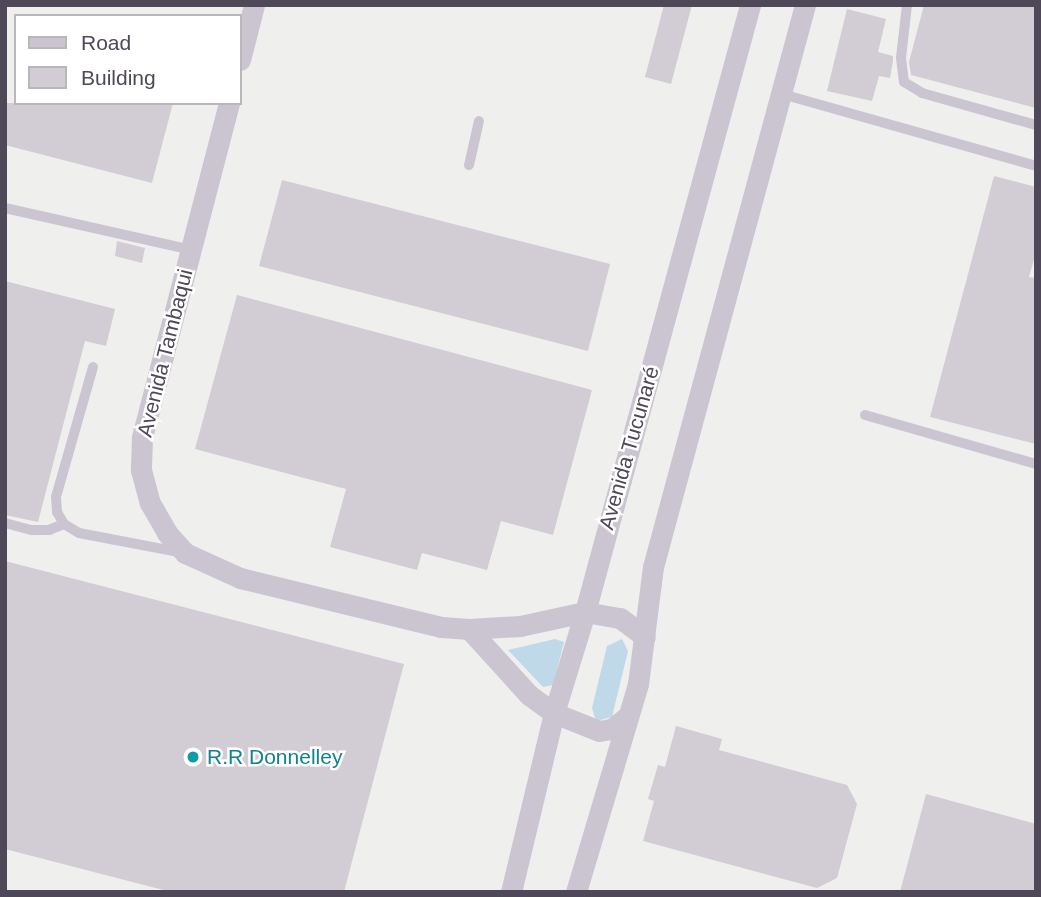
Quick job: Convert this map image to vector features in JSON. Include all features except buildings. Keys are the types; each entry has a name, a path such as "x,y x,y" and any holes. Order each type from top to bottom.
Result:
{"street":[{"path":"242,52 254,5"},
{"name":"Avenida Tucunaré","path":"511,892 554,713 585,612 750,5"},
{"path":"576,892 638,684 653,566 805,5"},
{"name":"Avenida Tambaqui","path":"228,105 142,438 141,470 150,503 167,533 186,553 240,578 441,626 469,629 520,626 585,612"},
{"path":"585,612 620,618 645,636"},
{"path":"469,629 529,695 554,713 599,732 612,729 628,716"}],"lane":[{"path":"907,5 901,58 904,82 922,93 1036,125"},
{"path":"782,94 1036,166"},
{"path":"469,165 479,121"},
{"path":"5,208 191,250"},
{"path":"93,367 56,496 57,512 64,524 79,533 186,553"},
{"path":"865,415 1036,464"},
{"path":"5,523 32,530 49,530 64,524"}],"shaded area":[{"path":"555,639 564,642 553,685 543,687 508,650"},
{"path":"622,639 628,651 612,717 596,721 592,708 607,646"}],"place":[{"name":"R.R Donnelley","path":"193,757"}]}
